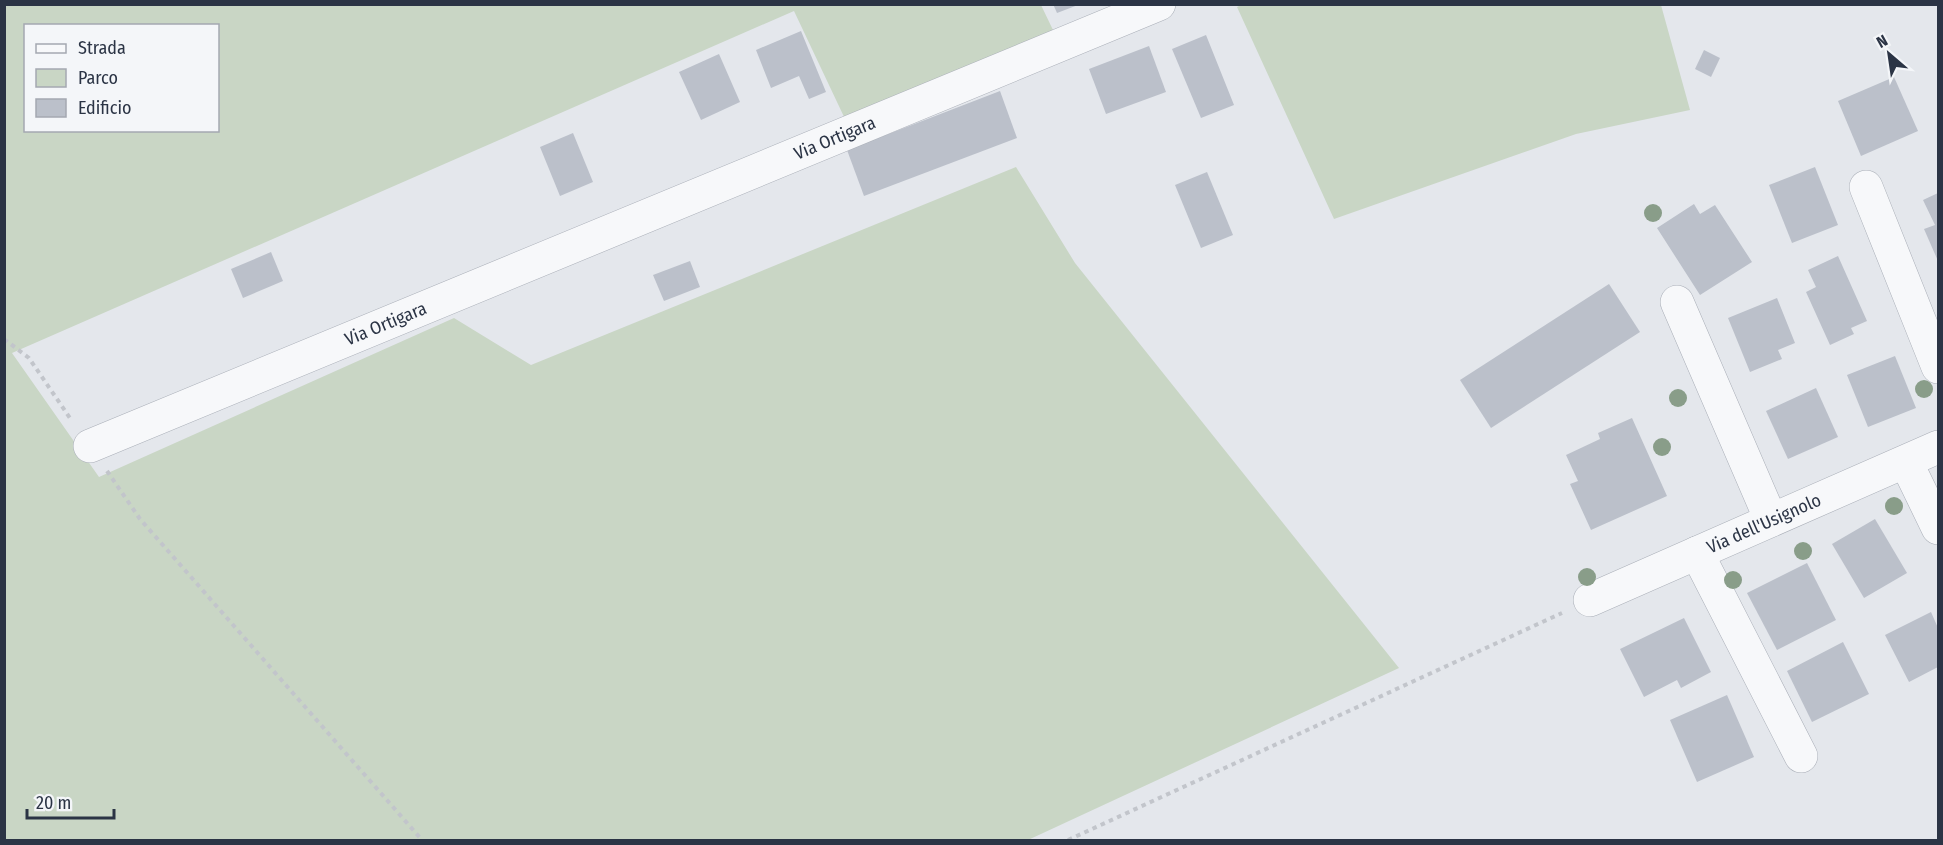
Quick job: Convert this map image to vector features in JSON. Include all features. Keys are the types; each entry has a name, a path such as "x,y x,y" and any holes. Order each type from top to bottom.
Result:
{"street":[{"name":"Via Ortigara","path":"90,446 1159,4"},
{"path":"1866,187 1938,367"},
{"path":"1677,302 1771,520"},
{"name":"Via dell'Usignolo","path":"1590,600 1938,447"},
{"path":"1906,462 1938,528"},
{"path":"1697,553 1801,756"}],"path":[{"path":"4,339 29,358 140,519 422,840"},
{"path":"1068,840 1590,600"}],"green space":[{"path":"1243,4 1661,5 1690,110 1576,134 1334,219 1237,7"},
{"path":"5,5 1041,5 1053,30 846,121 794,11 12,353 99,477 454,318 531,365 1016,167 1075,263 1399,668 1028,840 5,840"}],"building":[{"path":"1053,4 1078,4 1078,5 1057,13"},
{"path":"801,31 826,92 809,99 799,76 771,88 756,50"},
{"path":"1206,35 1234,105 1201,118 1172,49"},
{"path":"1149,46 1166,92 1106,114 1089,69"},
{"path":"1704,50 1720,58 1711,77 1695,69"},
{"path":"719,54 740,102 701,120 679,72"},
{"path":"1894,77 1918,131 1861,156 1838,101"},
{"path":"1000,91 1017,138 864,196 847,150"},
{"path":"573,133 593,182 560,196 540,147"},
{"path":"1815,167 1838,225 1792,243 1769,185"},
{"path":"1207,172 1233,235 1201,248 1175,185"},
{"path":"1938,193 1938,261 1924,229 1935,225 1923,200"},
{"path":"1694,204 1700,214 1715,205 1752,262 1700,295 1657,228"},
{"path":"271,252 283,281 243,298 231,269"},
{"path":"1838,256 1867,321 1851,328 1854,334 1830,345 1806,292 1816,287 1808,270"},
{"path":"690,261 700,287 664,301 653,275"},
{"path":"1609,284 1640,332 1491,428 1460,380"},
{"path":"1777,298 1795,343 1778,350 1782,359 1750,372 1728,318"},
{"path":"1895,356 1916,408 1868,427 1847,375"},
{"path":"1816,388 1838,437 1788,459 1766,411"},
{"path":"1632,418 1667,496 1591,530 1570,484 1578,481 1566,455 1600,439 1598,433"},
{"path":"1875,519 1907,573 1864,598 1832,544"},
{"path":"1807,563 1836,620 1777,650 1747,593"},
{"path":"1931,612 1938,628 1938,667 1909,682 1885,635"},
{"path":"1684,618 1711,672 1681,688 1677,680 1644,697 1620,649"},
{"path":"1843,642 1869,694 1812,722 1787,671"},
{"path":"1727,695 1754,757 1697,782 1670,720"}]}
